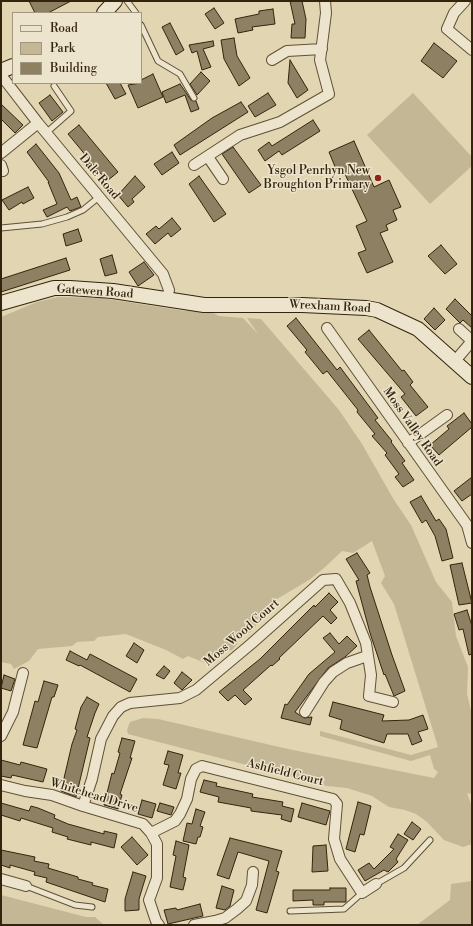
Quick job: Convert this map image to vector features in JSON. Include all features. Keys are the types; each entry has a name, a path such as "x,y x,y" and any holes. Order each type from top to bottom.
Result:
{"main road":[{"path":"105,12 115,1"},
{"path":"1,71 12,66"},
{"name":"Gatewen Road","path":"1,303 47,290 64,288 113,291 167,299"},
{"name":"Wrexham Road","path":"167,299 204,305 302,305 377,310 418,329 472,377"}],"street":[{"path":"194,165 240,135 280,122 329,94 320,60 326,13 325,1"},
{"path":"465,1 454,13 447,29 472,50"},
{"path":"272,60 287,51 322,50"},
{"name":"Dale Road","path":"1,75 46,133 163,274 169,290 167,299"},
{"path":"1,153 38,123"},
{"path":"208,157 223,179"},
{"name":"Moss Valley Road","path":"327,328 408,443 469,523 472,543"},
{"path":"455,361 472,341 459,329"},
{"path":"408,443 447,415"},
{"name":"Moss Wood Court","path":"83,806 92,779 101,739 113,716 121,707 130,703 180,698 196,690 251,644 323,580 336,579 350,603 366,643 371,675 369,696 393,702"},
{"path":"305,712 324,682 333,672 347,663 367,656"},
{"path":"1,736 13,712 23,673"},
{"name":"Ashfield Court","path":"150,833 175,821 187,799 191,780 196,770 202,766 333,799 337,804 334,839 340,859 362,893"},
{"name":"Whitehead Drive","path":"1,785 25,791 52,795 143,824 150,833"},
{"path":"150,833 157,844 158,878 149,900 156,921 159,925"},
{"path":"194,925 225,918 246,901 252,885 253,872"},
{"path":"1,879 26,886"},
{"path":"362,893 376,884"}],"lane":[{"path":"127,1 135,12"},
{"path":"142,26 158,61 180,74 194,98"},
{"path":"46,133 71,111 54,86"},
{"path":"1,228 42,224 67,217 83,210 99,197"},
{"path":"376,884 404,868 430,840"},
{"path":"26,886 75,905 92,907"},
{"path":"290,912 344,909 362,893"}],"green space":[{"path":"413,93 472,157 472,166 430,204 367,135"},
{"path":"58,297 101,298 185,311 204,308 219,316 243,318 258,334 247,318 261,319 339,410 362,444 394,500 411,525 436,582 452,602 456,636 468,667 467,694 472,715 472,794 467,793 472,807 472,844 463,847 444,840 427,822 416,814 389,807 372,796 347,788 327,786 128,734 127,730 130,722 143,718 158,719 288,749 434,778 438,772 434,769 430,755 411,761 320,736 320,731 411,755 438,747 394,604 381,583 385,576 372,541 353,553 342,551 309,580 277,599 269,607 263,617 255,620 256,627 249,633 237,638 238,643 232,650 218,653 217,658 210,665 188,656 183,659 166,650 126,634 98,637 94,641 77,642 72,646 38,649 29,661 14,669 11,664 1,662 1,317 37,302"},
{"path":"472,881 472,925 417,925 450,900 451,884"},
{"path":"1,895 86,917 95,917 104,925 1,925"}],"building":[{"path":"29,1 71,1 50,12 34,12"},
{"path":"290,1 302,1 306,19 305,38 291,38 292,24 295,24"},
{"path":"214,8 224,23 215,29 205,14"},
{"path":"273,9 275,24 252,27 253,30 238,33 235,19 259,14 259,11"},
{"path":"170,23 184,50 176,55 162,27"},
{"path":"234,38 237,56 250,78 239,86 224,59 221,40"},
{"path":"213,41 214,46 203,49 211,67 202,70 197,51 192,53 189,45"},
{"path":"434,43 457,61 443,78 421,61"},
{"path":"290,60 308,90 297,98 288,83"},
{"path":"201,72 210,81 197,95 190,84"},
{"path":"153,74 163,97 138,108 128,85 142,84 142,80"},
{"path":"107,84 121,84 126,94 115,99"},
{"path":"180,84 191,100 196,101 199,109 191,112 185,95 166,103 162,92"},
{"path":"268,93 276,105 255,117 248,106"},
{"path":"50,95 63,112 52,121 39,103"},
{"path":"241,102 248,112 180,155 174,145 212,118"},
{"path":"1,104 23,125 15,133 1,119"},
{"path":"313,120 320,131 282,155 279,151 265,161 258,150 269,142 272,146"},
{"path":"79,125 118,172 107,181 68,134"},
{"path":"354,141 374,187 389,180 401,207 393,210 397,220 386,225 388,230 380,233 393,262 367,273 358,253 366,250 356,226 367,221 344,172 338,174 329,152"},
{"path":"36,144 59,173 71,200 77,197 81,207 70,211 67,207 47,217 43,210 57,204 49,182 27,152"},
{"path":"233,147 261,185 249,193 222,154"},
{"path":"172,152 179,163 162,175 154,164"},
{"path":"135,176 145,187 132,199 134,202 128,207 118,195"},
{"path":"199,176 226,214 214,222 189,184"},
{"path":"28,187 34,198 23,204 22,202 9,210 2,200"},
{"path":"172,218 181,229 171,237 168,233 155,244 146,234 156,226 159,229"},
{"path":"78,229 82,241 66,246 63,234"},
{"path":"441,245 457,264 445,274 428,256"},
{"path":"112,255 117,273 105,276 100,259"},
{"path":"66,258 70,270 1,292 1,279"},
{"path":"144,262 154,275 138,286 129,272"},
{"path":"455,299 472,316 472,328 463,320 460,323 446,309"},
{"path":"434,308 445,320 435,330 424,319"},
{"path":"296,318 337,370 340,367 378,418 375,420 392,441 391,442 405,461 402,463 414,480 403,487 395,477 399,474 385,455 387,453 372,436 375,434 357,412 358,410 327,371 323,374 305,352 307,350 287,326"},
{"path":"369,330 402,371 404,370 413,382 410,385 428,407 416,416 401,397 405,394 358,339"},
{"path":"464,413 472,424 472,427 439,455 430,445 449,429 447,426"},
{"path":"472,477 472,494 462,501 454,491"},
{"path":"421,496 436,521 439,519 446,529 453,558 442,561 435,536 426,520 422,523 410,502"},
{"path":"357,553 370,573 367,575 370,587 405,691 394,696 385,674 384,675 370,633 356,581 359,580 346,559"},
{"path":"462,563 472,603 459,605 450,565"},
{"path":"329,593 338,602 330,610 337,618 331,624 323,616 279,658 280,659 243,690 252,699 245,705 235,695 228,701 219,692 260,659 314,605 315,607"},
{"path":"467,610 472,626 472,654 469,655 463,629 459,630 454,614"},
{"path":"330,633 339,644 347,636 357,646 345,657 328,668 295,712 304,718 312,717 310,725 281,718 285,704 287,705 309,674 335,652 323,638"},
{"path":"134,643 144,650 137,663 126,656"},
{"path":"70,651 87,660 90,654 137,679 130,692 80,665 79,666 66,660"},
{"path":"164,666 170,671 164,679 156,675"},
{"path":"182,672 192,680 182,690 174,683"},
{"path":"4,675 15,679 11,691 1,688"},
{"path":"44,681 58,685 54,697 52,697 37,748 23,745 35,701 38,702"},
{"path":"87,697 99,704 87,737 90,738 76,797 61,791 72,744 77,730 75,729 81,707"},
{"path":"333,702 384,715 382,721 409,720 423,715 428,729 418,732 422,741 412,745 408,734 387,734 384,743 340,729 342,720 329,716"},
{"path":"122,738 135,741 130,758 132,758 120,794 122,795 118,809 104,805 112,773 114,774 120,753 118,752"},
{"path":"168,751 183,755 178,773 181,773 176,789 163,785 169,765 164,764"},
{"path":"1,760 20,765 21,762 47,769 43,782 12,775 11,778 1,776"},
{"path":"204,780 217,783 216,786 253,794 252,797 283,802 282,806 294,809 291,822 281,819 282,815 251,811 251,808 218,802 219,797 200,792"},
{"path":"142,800 156,804 152,818 138,814"},
{"path":"358,802 371,806 364,835 360,834 355,852 346,849"},
{"path":"1,803 29,811 31,806 55,815 54,818 68,824 104,834 104,831 117,834 114,848 91,842 91,845 67,839 68,837 52,832 53,828 21,818 20,821 1,815"},
{"path":"160,803 174,807 171,815 157,811"},
{"path":"302,803 330,811 326,825 298,817"},
{"path":"196,809 205,812 200,826 203,827 196,844 183,841 187,823 192,824"},
{"path":"412,822 421,829 413,840 404,834"},
{"path":"398,834 408,840 396,859 398,862 388,872 384,870 365,881 358,870 369,863 374,869 394,849 390,847"},
{"path":"132,837 148,855 137,865 121,847"},
{"path":"230,838 282,851 276,871 279,872 267,913 256,910 269,861 238,852 229,879 217,875"},
{"path":"176,841 189,845 183,877 186,878 183,890 170,887 176,856 173,855"},
{"path":"326,845 328,871 312,872 313,846"},
{"path":"1,850 35,857 34,861 49,864 48,868 78,877 78,879 93,883 92,885 108,889 105,902 46,882 47,878 34,875 35,872 10,865 10,868 1,865"},
{"path":"133,872 146,876 139,899 139,910 125,911 125,899"},
{"path":"222,886 234,890 230,906 225,910 216,908"},
{"path":"330,888 346,888 346,902 324,902 324,905 313,905 313,900 293,901 293,890 330,890"},
{"path":"200,904 203,916 168,924 164,910 176,908 177,910"}],"place":[{"name":"Ysgol Penrhyn New Broughton Primary","path":"378,178"}]}
